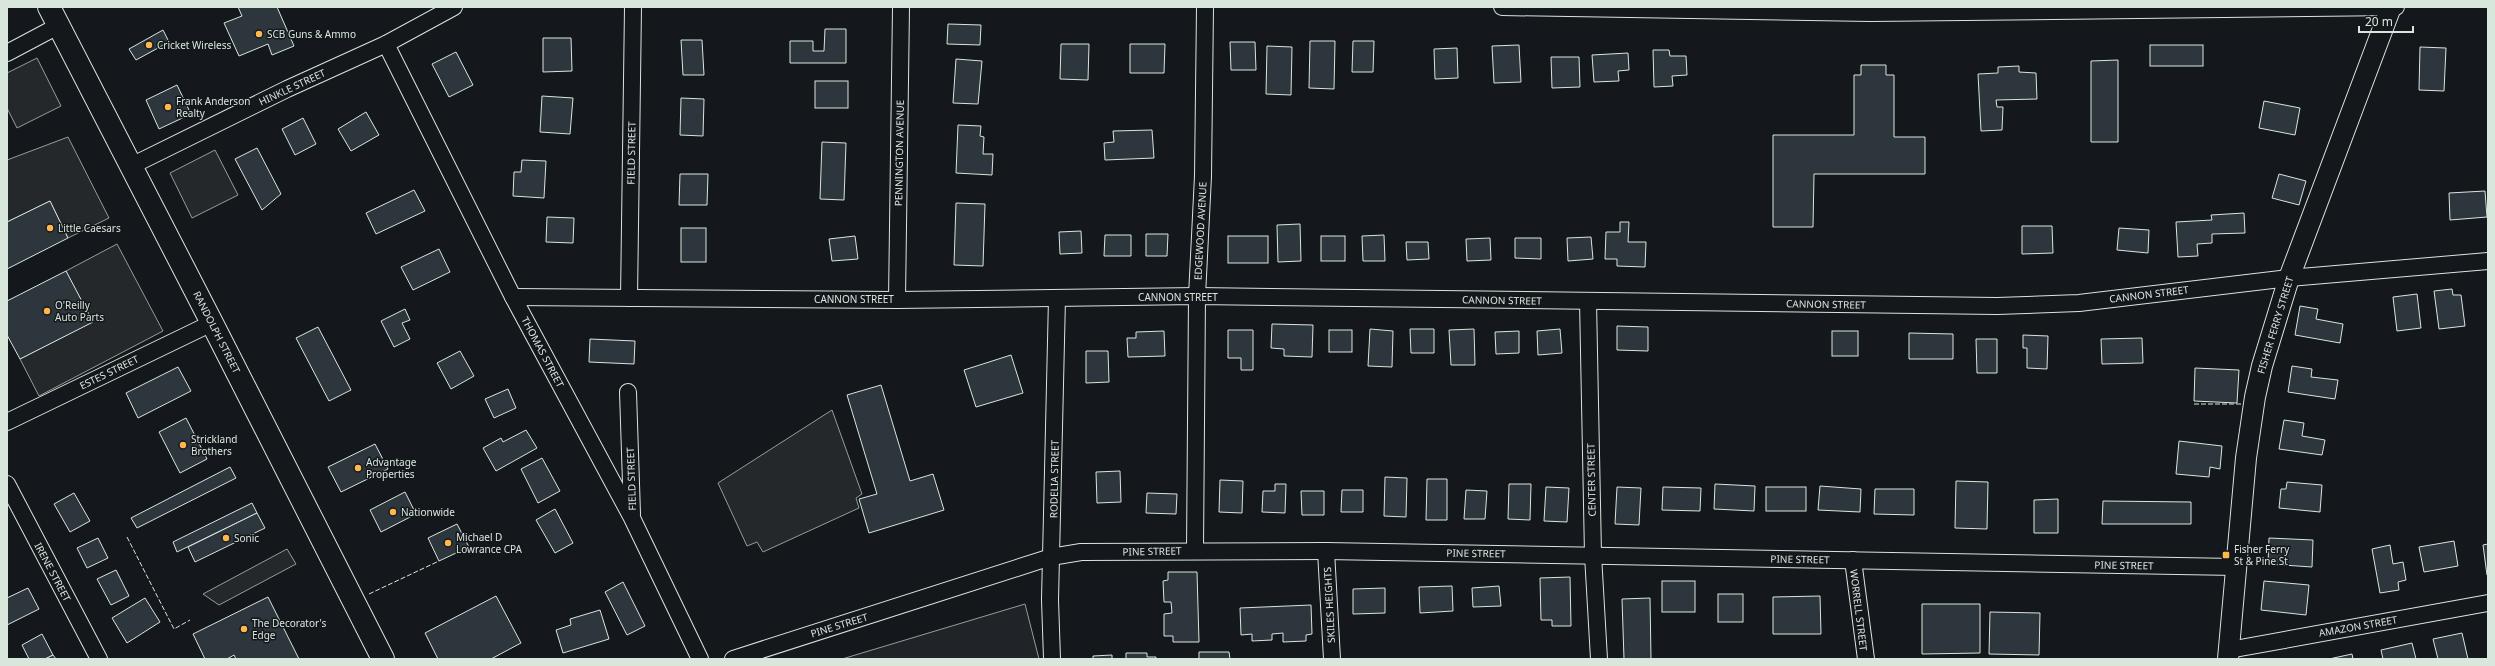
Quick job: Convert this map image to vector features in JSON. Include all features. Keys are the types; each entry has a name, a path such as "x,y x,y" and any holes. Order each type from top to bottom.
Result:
{"main road":[{"name":"RANDOLPH STREET","path":"48,7 212,323 383,659"}],"street":[{"name":"HINKLE STREET","path":"130,166 288,88 386,44 454,7"},
{"name":"FIELD STREET","path":"629,298 633,7"},
{"name":"PENNINGTON AVENUE","path":"897,300 901,7"},
{"name":"EDGEWOOD AVENUE","path":"1195,550 1197,296 1203,176 1205,7"},
{"path":"1502,7 1871,10 2392,7"},
{"name":"FISHER FERRY STREET","path":"2228,654 2254,397 2289,278 2392,7"},
{"path":"7,53 58,26"},
{"name":"THOMAS STREET","path":"386,44 513,297 632,518 700,659"},
{"name":"CANNON STREET","path":"513,297 897,300 1197,296 2000,306 2079,302 2289,278 2488,261"},
{"name":"RODELIA STREET","path":"1052,659 1051,557 1057,298"},
{"name":"CENTER STREET","path":"1588,301 1592,555 1599,659"},
{"name":"ESTES STREET","path":"7,422 212,323"},
{"name":"FIELD STREET","path":"628,392 632,518"},
{"name":"IRENE STREET","path":"7,484 99,659"},
{"name":"PINE STREET","path":"733,659 1051,557 1081,552 1195,550 1326,551 2236,567"},
{"name":"SKILES HEIGHTS","path":"1326,551 1332,659"},
{"name":"WORRELL STREET","path":"1853,560 1866,659"},
{"name":"AMAZON STREET","path":"2228,654 2488,603"}],"shaded area":[{"path":"37,58 61,106 17,128 7,108 7,73"},
{"path":"68,137 109,218 68,238 50,201 7,222 7,160"},
{"path":"215,150 238,195 192,218 170,173"},
{"path":"117,244 163,331 39,396 20,359 92,322 66,271"},
{"path":"832,410 862,494 856,498 859,508 763,552 757,542 747,546 718,483"},
{"path":"287,549 296,564 219,605 203,594"},
{"path":"1025,604 1039,659 842,659"}],"building":[{"name":"SCB Guns & Ammo","path":"238,7 277,7 294,46 272,55 268,44 239,56 224,23 242,16"},
{"path":"948,24 981,25 980,45 947,44"},
{"path":"825,29 846,29 846,63 790,63 790,41 813,41 813,51 824,51"},
{"name":"Cricket Wireless","path":"163,30 169,42 136,60 129,49"},
{"path":"543,38 571,38 572,71 543,72"},
{"path":"681,40 702,40 704,75 683,75"},
{"path":"1310,41 1335,41 1334,89 1309,88"},
{"path":"1353,41 1374,41 1373,72 1352,72"},
{"path":"1230,42 1255,42 1256,70 1231,70"},
{"path":"1061,44 1089,44 1088,80 1060,79"},
{"path":"1130,44 1165,44 1164,73 1130,73"},
{"path":"1519,45 1521,82 1494,83 1492,46"},
{"path":"2150,45 2203,45 2203,66 2150,66"},
{"path":"1267,46 1292,47 1291,95 1266,94"},
{"path":"2420,47 2446,48 2444,91 2419,90"},
{"path":"1457,48 1458,78 1435,79 1434,49"},
{"path":"1653,50 1669,50 1670,56 1686,56 1687,75 1672,76 1673,86 1654,87"},
{"path":"456,52 473,85 449,97 432,64"},
{"path":"1628,53 1629,70 1618,71 1619,81 1594,82 1592,55"},
{"path":"1551,57 1579,57 1580,87 1552,88"},
{"path":"956,59 982,61 978,104 953,103"},
{"path":"2118,60 2118,142 2091,142 2091,61"},
{"path":"1861,65 1886,65 1886,75 1894,75 1894,137 1925,137 1925,174 1814,174 1813,227 1773,227 1773,135 1854,135 1854,75 1861,75"},
{"path":"2019,66 2019,72 2036,73 2037,99 1996,100 1997,107 2003,107 2002,130 1981,131 1978,74 1998,73 1998,67"},
{"path":"815,81 848,81 848,108 815,108"},
{"name":"Frank Anderson Realty","path":"177,85 191,114 159,129 146,100"},
{"path":"542,96 573,98 570,134 540,132"},
{"path":"681,98 704,99 703,136 680,135"},
{"path":"2264,101 2300,108 2295,135 2259,128"},
{"path":"366,112 379,135 351,151 338,129"},
{"path":"303,118 316,144 295,155 282,129"},
{"path":"958,125 981,126 980,136 984,137 983,154 993,154 992,175 956,173"},
{"path":"1152,130 1154,158 1105,160 1104,143 1114,142 1113,131"},
{"path":"822,142 846,143 844,200 820,199"},
{"path":"257,148 281,194 262,210 235,159"},
{"path":"522,160 546,161 544,198 513,196 514,172 521,172"},
{"path":"680,174 708,174 707,205 679,205"},
{"path":"2279,174 2306,181 2299,205 2272,198"},
{"path":"414,190 425,211 376,234 366,213"},
{"path":"2485,191 2487,217 2450,220 2449,193"},
{"path":"50,201 68,238 7,269 7,222"},
{"path":"956,203 985,204 983,266 954,265"},
{"path":"2244,213 2245,233 2212,234 2212,243 2197,244 2198,256 2178,257 2176,222 2212,220 2211,215"},
{"path":"547,217 574,218 573,243 546,242"},
{"path":"1620,222 1629,222 1628,242 1646,242 1645,267 1617,266 1617,259 1605,259 1606,232 1620,232"},
{"path":"1300,224 1301,261 1278,262 1277,225"},
{"path":"2022,226 2052,226 2053,253 2022,254"},
{"path":"681,228 706,228 706,262 681,262"},
{"path":"2119,228 2149,230 2148,253 2117,250"},
{"path":"1081,231 1082,253 1060,254 1059,232"},
{"path":"1146,234 1168,234 1167,256 1146,256"},
{"path":"1105,235 1131,235 1131,256 1104,256"},
{"path":"1384,235 1385,261 1363,261 1362,236"},
{"path":"855,236 858,259 832,261 829,239"},
{"path":"1228,236 1268,236 1268,263 1228,263"},
{"path":"1321,236 1345,236 1345,261 1321,261"},
{"path":"1591,237 1593,259 1568,261 1567,238"},
{"path":"1490,238 1491,260 1467,261 1466,239"},
{"path":"1515,238 1541,238 1541,259 1515,258"},
{"path":"1406,242 1428,242 1429,259 1407,260"},
{"path":"439,249 450,272 413,290 401,267"},
{"name":"O'Reilly Auto Parts","path":"66,271 93,322 20,359 7,335 7,301"},
{"path":"2452,289 2453,295 2461,295 2465,326 2439,329 2434,291"},
{"path":"2417,294 2421,328 2397,331 2393,297"},
{"path":"2300,306 2318,309 2316,319 2343,324 2340,343 2295,335"},
{"path":"405,309 410,320 402,323 410,339 394,347 381,321"},
{"path":"1272,324 1313,325 1312,357 1284,356 1284,349 1271,348"},
{"path":"1617,326 1648,327 1648,351 1617,350"},
{"path":"318,327 351,390 329,401 296,338"},
{"path":"1370,329 1393,331 1392,367 1368,366"},
{"path":"1410,329 1434,329 1434,353 1411,353"},
{"path":"1474,329 1475,365 1451,365 1449,330"},
{"path":"1560,329 1562,353 1538,355 1537,331"},
{"path":"1228,330 1253,330 1253,370 1241,370 1241,358 1228,358"},
{"path":"1329,330 1352,330 1352,352 1329,352"},
{"path":"1164,331 1165,356 1128,357 1127,338 1136,338 1136,332"},
{"path":"1519,331 1519,353 1496,354 1495,332"},
{"path":"1832,331 1858,331 1858,356 1832,356"},
{"path":"1909,333 1953,334 1953,359 1909,359"},
{"path":"2023,335 2048,336 2047,369 2027,368 2027,348 2023,348"},
{"path":"2142,338 2143,363 2102,364 2101,339"},
{"path":"590,339 635,341 634,364 589,362"},
{"path":"1976,339 1997,339 1997,373 1977,373"},
{"path":"460,351 474,376 451,389 437,363"},
{"path":"1086,351 1108,351 1109,382 1086,383"},
{"path":"1011,355 1023,393 976,407 964,370"},
{"path":"2292,366 2312,369 2311,377 2338,380 2335,399 2288,392"},
{"path":"178,367 191,391 138,418 126,393"},
{"path":"2195,368 2239,370 2237,403 2194,401"},
{"path":"881,385 910,481 933,474 944,510 869,533 859,499 877,494 847,395"},
{"path":"508,389 516,408 494,418 485,399"},
{"path":"186,418 207,459 180,473 159,432"},
{"path":"2284,420 2304,423 2302,436 2325,440 2322,455 2279,449"},
{"path":"526,430 537,448 496,471 483,448 501,438 503,442"},
{"path":"2179,441 2222,446 2220,469 2210,467 2209,477 2176,474"},
{"name":"Advantage Properties","path":"375,444 388,469 341,492 328,467"},
{"path":"542,458 560,491 538,503 521,469"},
{"path":"230,467 236,478 137,528 131,518"},
{"path":"1120,471 1121,502 1097,503 1096,472"},
{"path":"1385,477 1407,478 1406,517 1384,516"},
{"path":"1427,479 1447,479 1447,520 1426,520"},
{"path":"1220,480 1243,481 1242,513 1219,512"},
{"path":"1956,481 1988,482 1987,529 1955,528"},
{"path":"2287,482 2322,485 2320,512 2279,508 2281,489 2286,489"},
{"path":"1275,484 1286,484 1285,513 1262,512 1263,491 1275,491"},
{"path":"1509,484 1531,484 1530,520 1508,519"},
{"path":"1715,484 1755,486 1754,511 1714,509"},
{"path":"1820,486 1861,489 1860,512 1818,510"},
{"path":"1546,487 1569,488 1567,522 1544,521"},
{"path":"1617,487 1641,488 1639,525 1615,524"},
{"path":"1663,487 1701,488 1700,511 1662,510"},
{"path":"1766,487 1806,487 1806,511 1766,511"},
{"path":"1875,489 1914,489 1914,515 1874,514"},
{"path":"1342,490 1363,490 1363,512 1341,512"},
{"path":"1466,490 1487,491 1485,519 1464,519"},
{"path":"1301,491 1324,491 1324,515 1302,515"},
{"name":"Nationwide","path":"405,492 416,514 381,532 370,510"},
{"path":"74,493 90,521 70,532 54,504"},
{"path":"1147,493 1177,494 1176,514 1146,513"},
{"path":"2058,499 2058,533 2034,533 2034,500"},
{"path":"2103,501 2191,502 2191,524 2102,524"},
{"path":"252,503 257,513 177,552 173,542"},
{"path":"555,509 573,543 555,553 536,520"},
{"name":"Sonic","path":"257,513 265,528 195,562 188,547"},
{"name":"Michael D Lowrance CPA","path":"457,524 469,547 439,561 428,538"},
{"path":"98,538 108,558 87,568 77,548"},
{"path":"2269,538 2313,540 2312,567 2268,564"},
{"path":"2454,541 2458,566 2424,572 2419,547"},
{"path":"2488,544 2488,575 2487,575 2483,545"},
{"path":"2390,545 2393,564 2403,562 2406,580 2398,582 2399,590 2380,593 2372,549"},
{"path":"116,570 129,596 111,605 97,579"},
{"path":"1168,572 1197,572 1199,642 1173,642 1173,636 1164,636 1164,614 1172,613 1171,602 1164,602 1163,581 1168,580"},
{"path":"1570,577 1571,626 1552,626 1552,620 1541,620 1540,578"},
{"path":"1662,581 1695,581 1695,612 1662,612"},
{"path":"2264,581 2309,585 2306,615 2261,610"},
{"path":"623,582 645,626 627,635 605,592"},
{"path":"1452,586 1453,611 1420,613 1419,587"},
{"path":"1499,586 1501,606 1473,607 1472,588"},
{"path":"28,588 39,609 7,625 7,598"},
{"path":"1385,588 1385,613 1353,614 1353,589"},
{"path":"1718,594 1743,594 1743,622 1718,622"},
{"path":"496,596 521,643 491,659 438,659 425,633"},
{"path":"1820,596 1821,634 1773,634 1773,597"},
{"name":"The Decorator's Edge","path":"268,597 299,659 236,659 234,655 227,659 205,659 193,634"},
{"path":"145,598 160,622 127,643 112,618"},
{"path":"1650,598 1651,659 1624,659 1622,599"},
{"path":"1922,604 1980,604 1980,653 1922,654"},
{"path":"1311,605 1312,634 1306,635 1306,641 1283,642 1283,633 1272,634 1272,640 1252,641 1252,634 1241,635 1240,608"},
{"path":"600,610 609,639 563,653 556,630 571,625 570,619"},
{"path":"1990,612 2040,613 2039,655 1989,654"},
{"path":"2462,633 2468,659 2438,659 2433,639"},
{"path":"42,634 53,655 45,659 29,659 22,645"},
{"path":"2412,643 2416,659 2383,659 2381,650"},
{"path":"1199,652 1229,652 1230,659 1199,659"},
{"path":"1126,653 1147,653 1147,657 1156,657 1156,659 1126,659"},
{"path":"2352,654 2353,659 2329,659"},
{"path":"53,655 56,659 45,659"},
{"path":"1112,655 1112,659 1093,659 1093,656"}],"fence":[{"path":"2194,404 2241,404"},
{"path":"127,537 174,629 190,620"},
{"path":"369,594 439,561"}],"place":[{"name":"SCB Guns & Ammo","path":"259,34"},
{"name":"Cricket Wireless","path":"149,45"},
{"name":"Frank Anderson Realty","path":"168,107"},
{"name":"Little Caesars","path":"50,228"},
{"name":"O'Reilly Auto Parts","path":"47,311"},
{"name":"Strickland Brothers","path":"183,445"},
{"name":"Advantage Properties","path":"358,468"},
{"name":"Nationwide","path":"393,512"},
{"name":"Sonic","path":"226,538"},
{"name":"Michael D Lowrance CPA","path":"448,543"},
{"name":"Fisher Ferry St & Pine St","path":"2226,555"},
{"name":"The Decorator's Edge","path":"244,629"}]}
